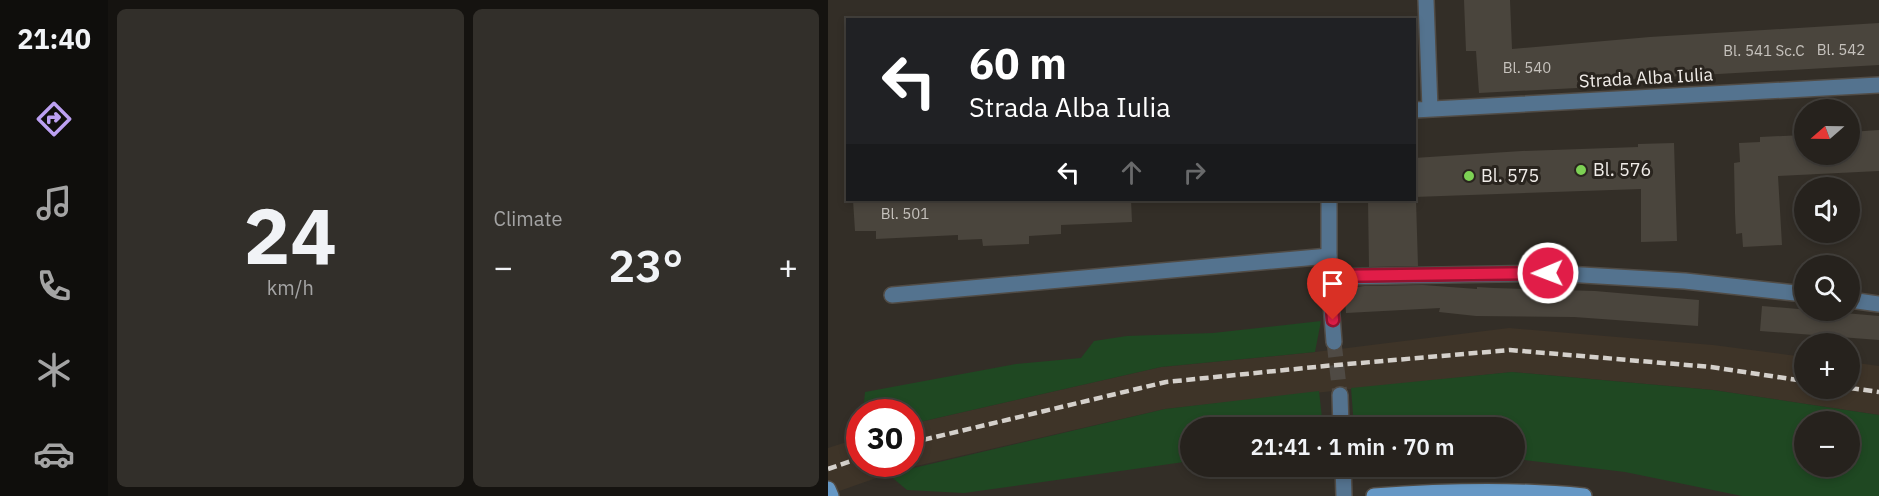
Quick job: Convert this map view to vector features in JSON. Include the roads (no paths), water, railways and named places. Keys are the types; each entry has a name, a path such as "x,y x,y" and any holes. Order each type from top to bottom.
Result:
{"main road":[{"path":"828,489 831,496"},
{"path":"1374,496 1529,493 1584,496"}],"street":[{"path":"1426,0 1431,110"},
{"name":"Strada Alba Iulia","path":"1416,110 1879,85"},
{"path":"1329,201 1329,276 1335,342"},
{"path":"892,295 1329,256"},
{"path":"1329,276 1548,273 1685,281 1794,293"},
{"path":"1860,301 1879,304"},
{"path":"1340,396 1341,417"},
{"path":"1343,477 1344,496"}],"tunnel":[{"path":"1334,342 1340,395"}],"railway":[{"path":"924,440 1166,382 1510,350 1711,367 1794,379"},
{"path":"1860,389 1879,392"},
{"path":"828,469 846,463"}],"place":[{"name":"Bl. 576","path":"1581,170"},
{"name":"Bl. 575","path":"1469,176"}]}
